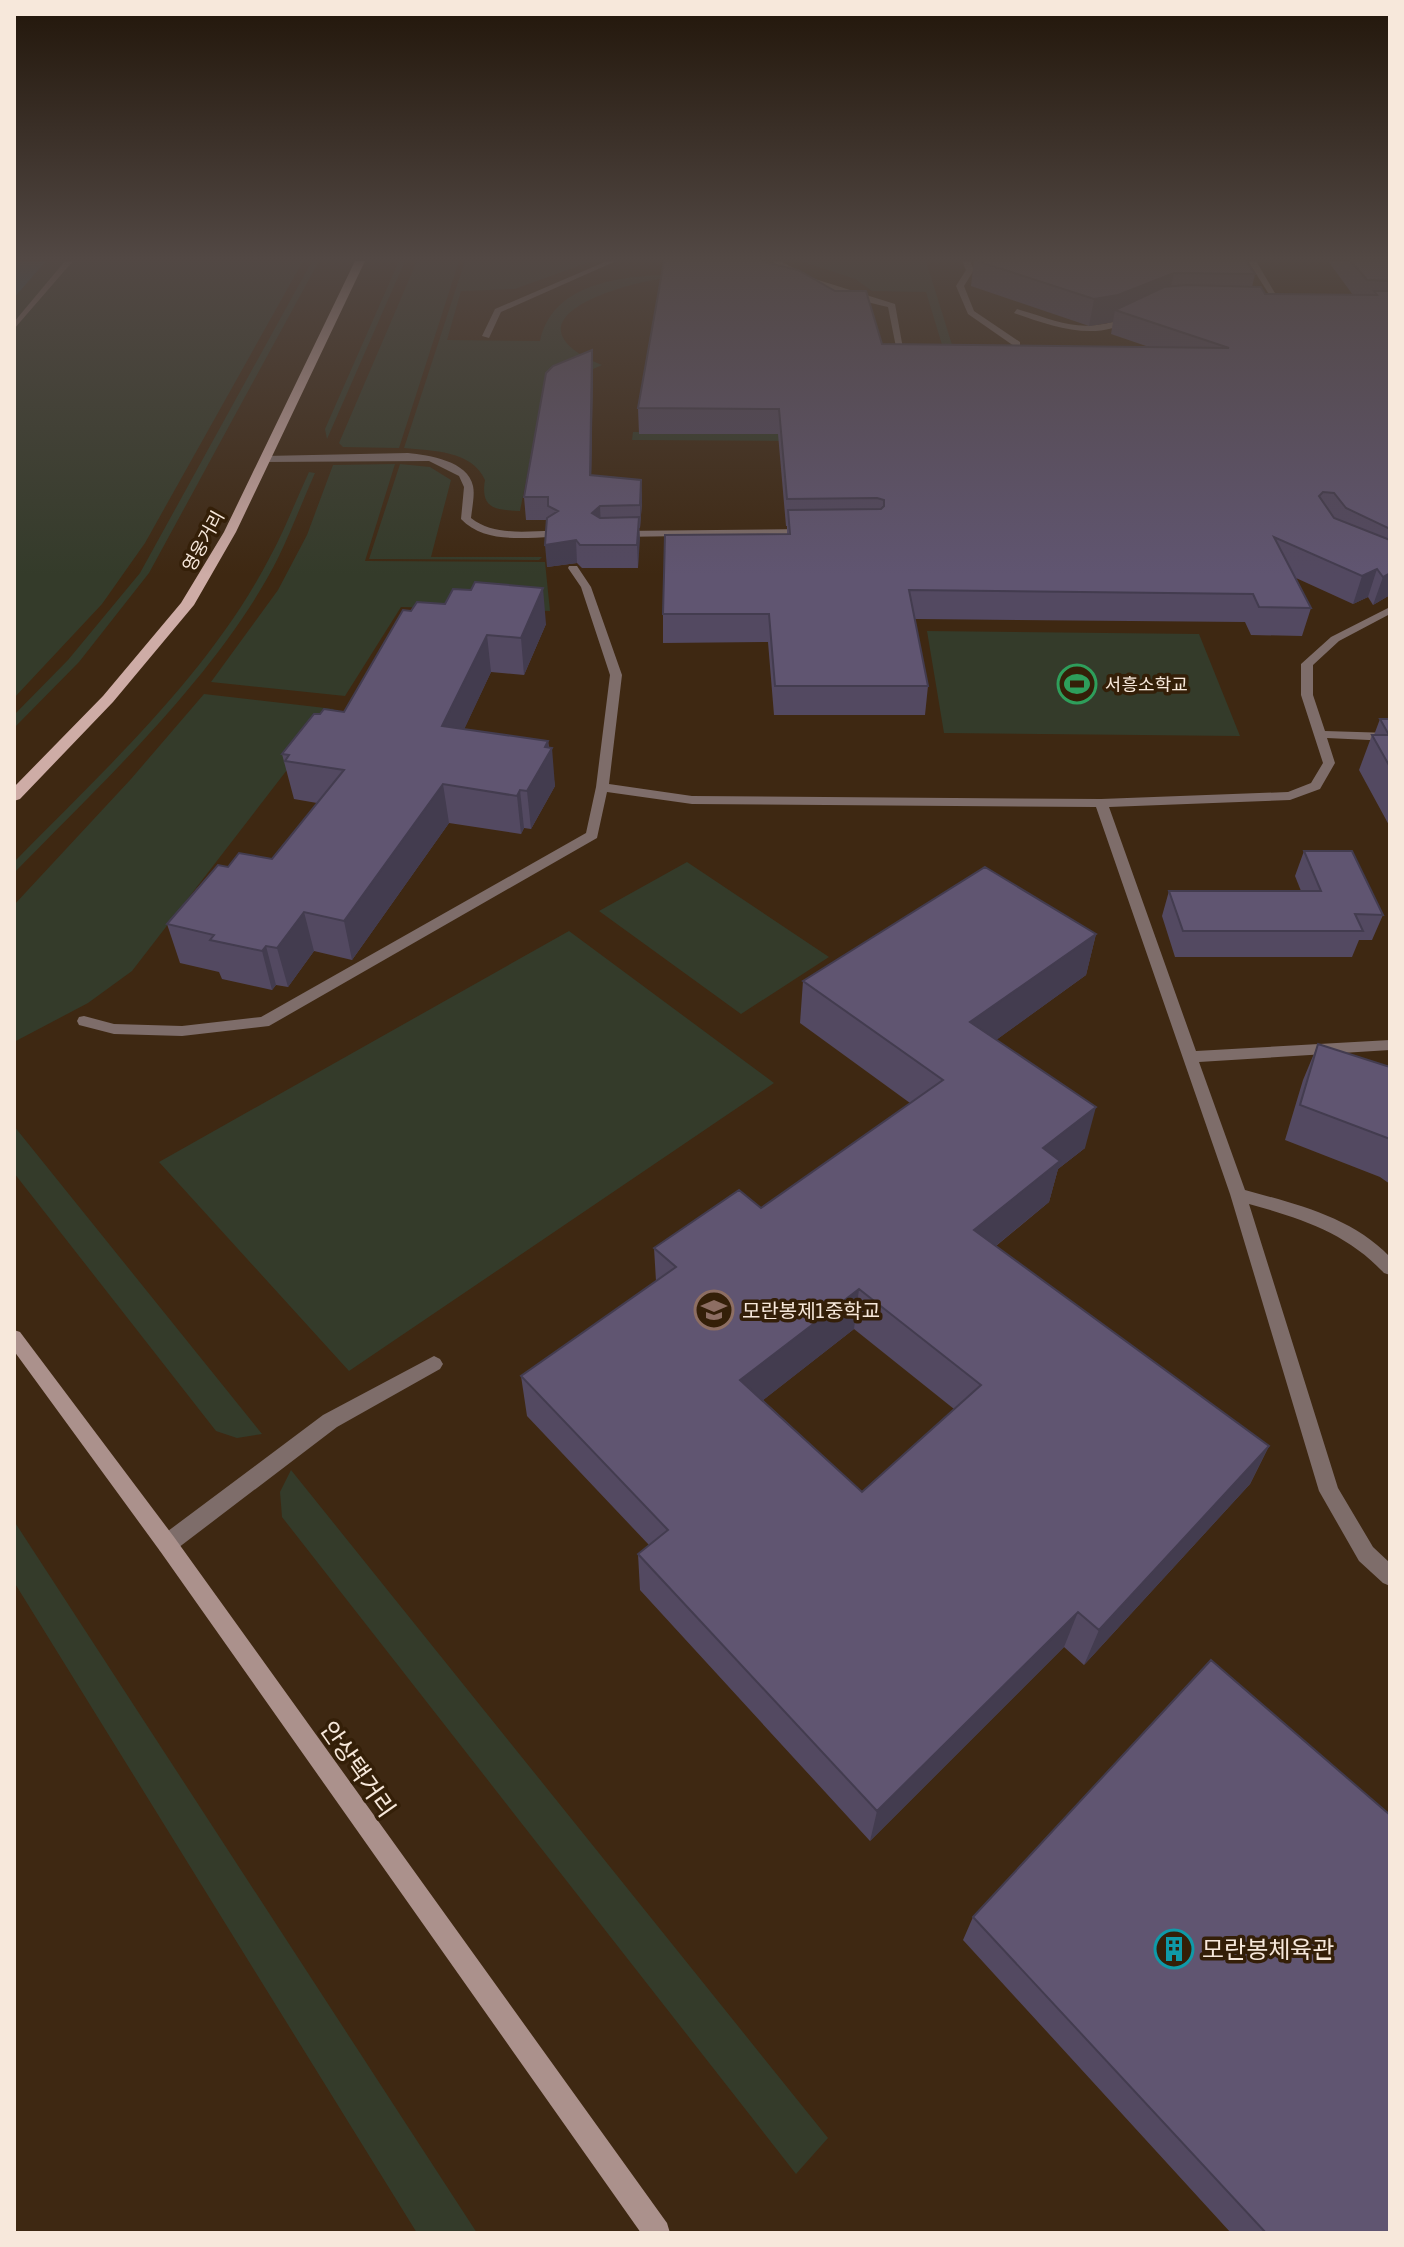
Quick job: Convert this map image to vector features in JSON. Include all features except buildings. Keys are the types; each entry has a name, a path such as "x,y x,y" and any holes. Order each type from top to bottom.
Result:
{"main road":[{"name":"영웅거리","path":"14,796 108,699 187,605 230,532 310,366"},
{"name":"안상택거리","path":"14,1337 167,1544 657,2233"}],"street":[{"path":"265,459 431,458 463,474 469,487 466,519 474,528 489,532 552,534"},
{"path":"601,534 814,532"},
{"path":"84,1021 114,1029 182,1031 264,1022 592,835 602,787 616,675 586,587 573,568"},
{"path":"602,787 692,800 1101,803 1290,796 1316,786 1329,763 1307,695 1307,664 1335,639 1390,610"},
{"path":"1320,734 1390,737"},
{"path":"1101,803 1238,1194 1329,1491 1366,1554 1390,1576"},
{"path":"1191,1057 1390,1045"},
{"path":"1238,1194 1330,1222 1380,1256 1390,1268"},
{"path":"167,1544 330,1421 434,1364"}],"green space":[{"path":"14,366 244,366 145,543 102,604 14,698"},
{"path":"254,366 262,366 149,573 79,662 14,728 14,715 68,660 140,573"},
{"path":"353,366 359,366 327,439 325,429"},
{"path":"372,366 425,366 399,448 343,447 339,443"},
{"path":"431,366 600,366 582,374 541,405 520,511 492,506 485,497 485,480 479,470 461,457 404,448"},
{"path":"633,432 792,432 793,441 632,440"},
{"path":"395,464 365,561 545,562 550,611 401,607 345,696 211,682 278,590 307,535 333,465"},
{"path":"400,464 430,467 451,480 431,557 542,557 539,560 369,559"},
{"path":"309,472 315,473 279,556 226,641 158,724 14,873 14,862 154,718 218,640 271,555"},
{"name":"서흥소학교","path":"927,631 1199,634 1240,736 944,733"},
{"path":"204,694 334,709 132,971 88,1003 14,1042 14,905 131,779"},
{"path":"687,862 829,957 741,1014 599,911"},
{"path":"569,931 774,1083 349,1371 159,1162"},
{"path":"14,1126 262,1434 237,1438 216,1431 14,1173"},
{"path":"291,1470 828,2138 796,2174 282,1517 280,1492"},
{"path":"14,1521 477,2233 417,2233 14,1582"}],"place":[{"name":"서흥소학교","path":"1077,684"},
{"name":"모란봉제1중학교","path":"714,1310"},
{"name":"모란봉체육관","path":"1174,1949"}]}
